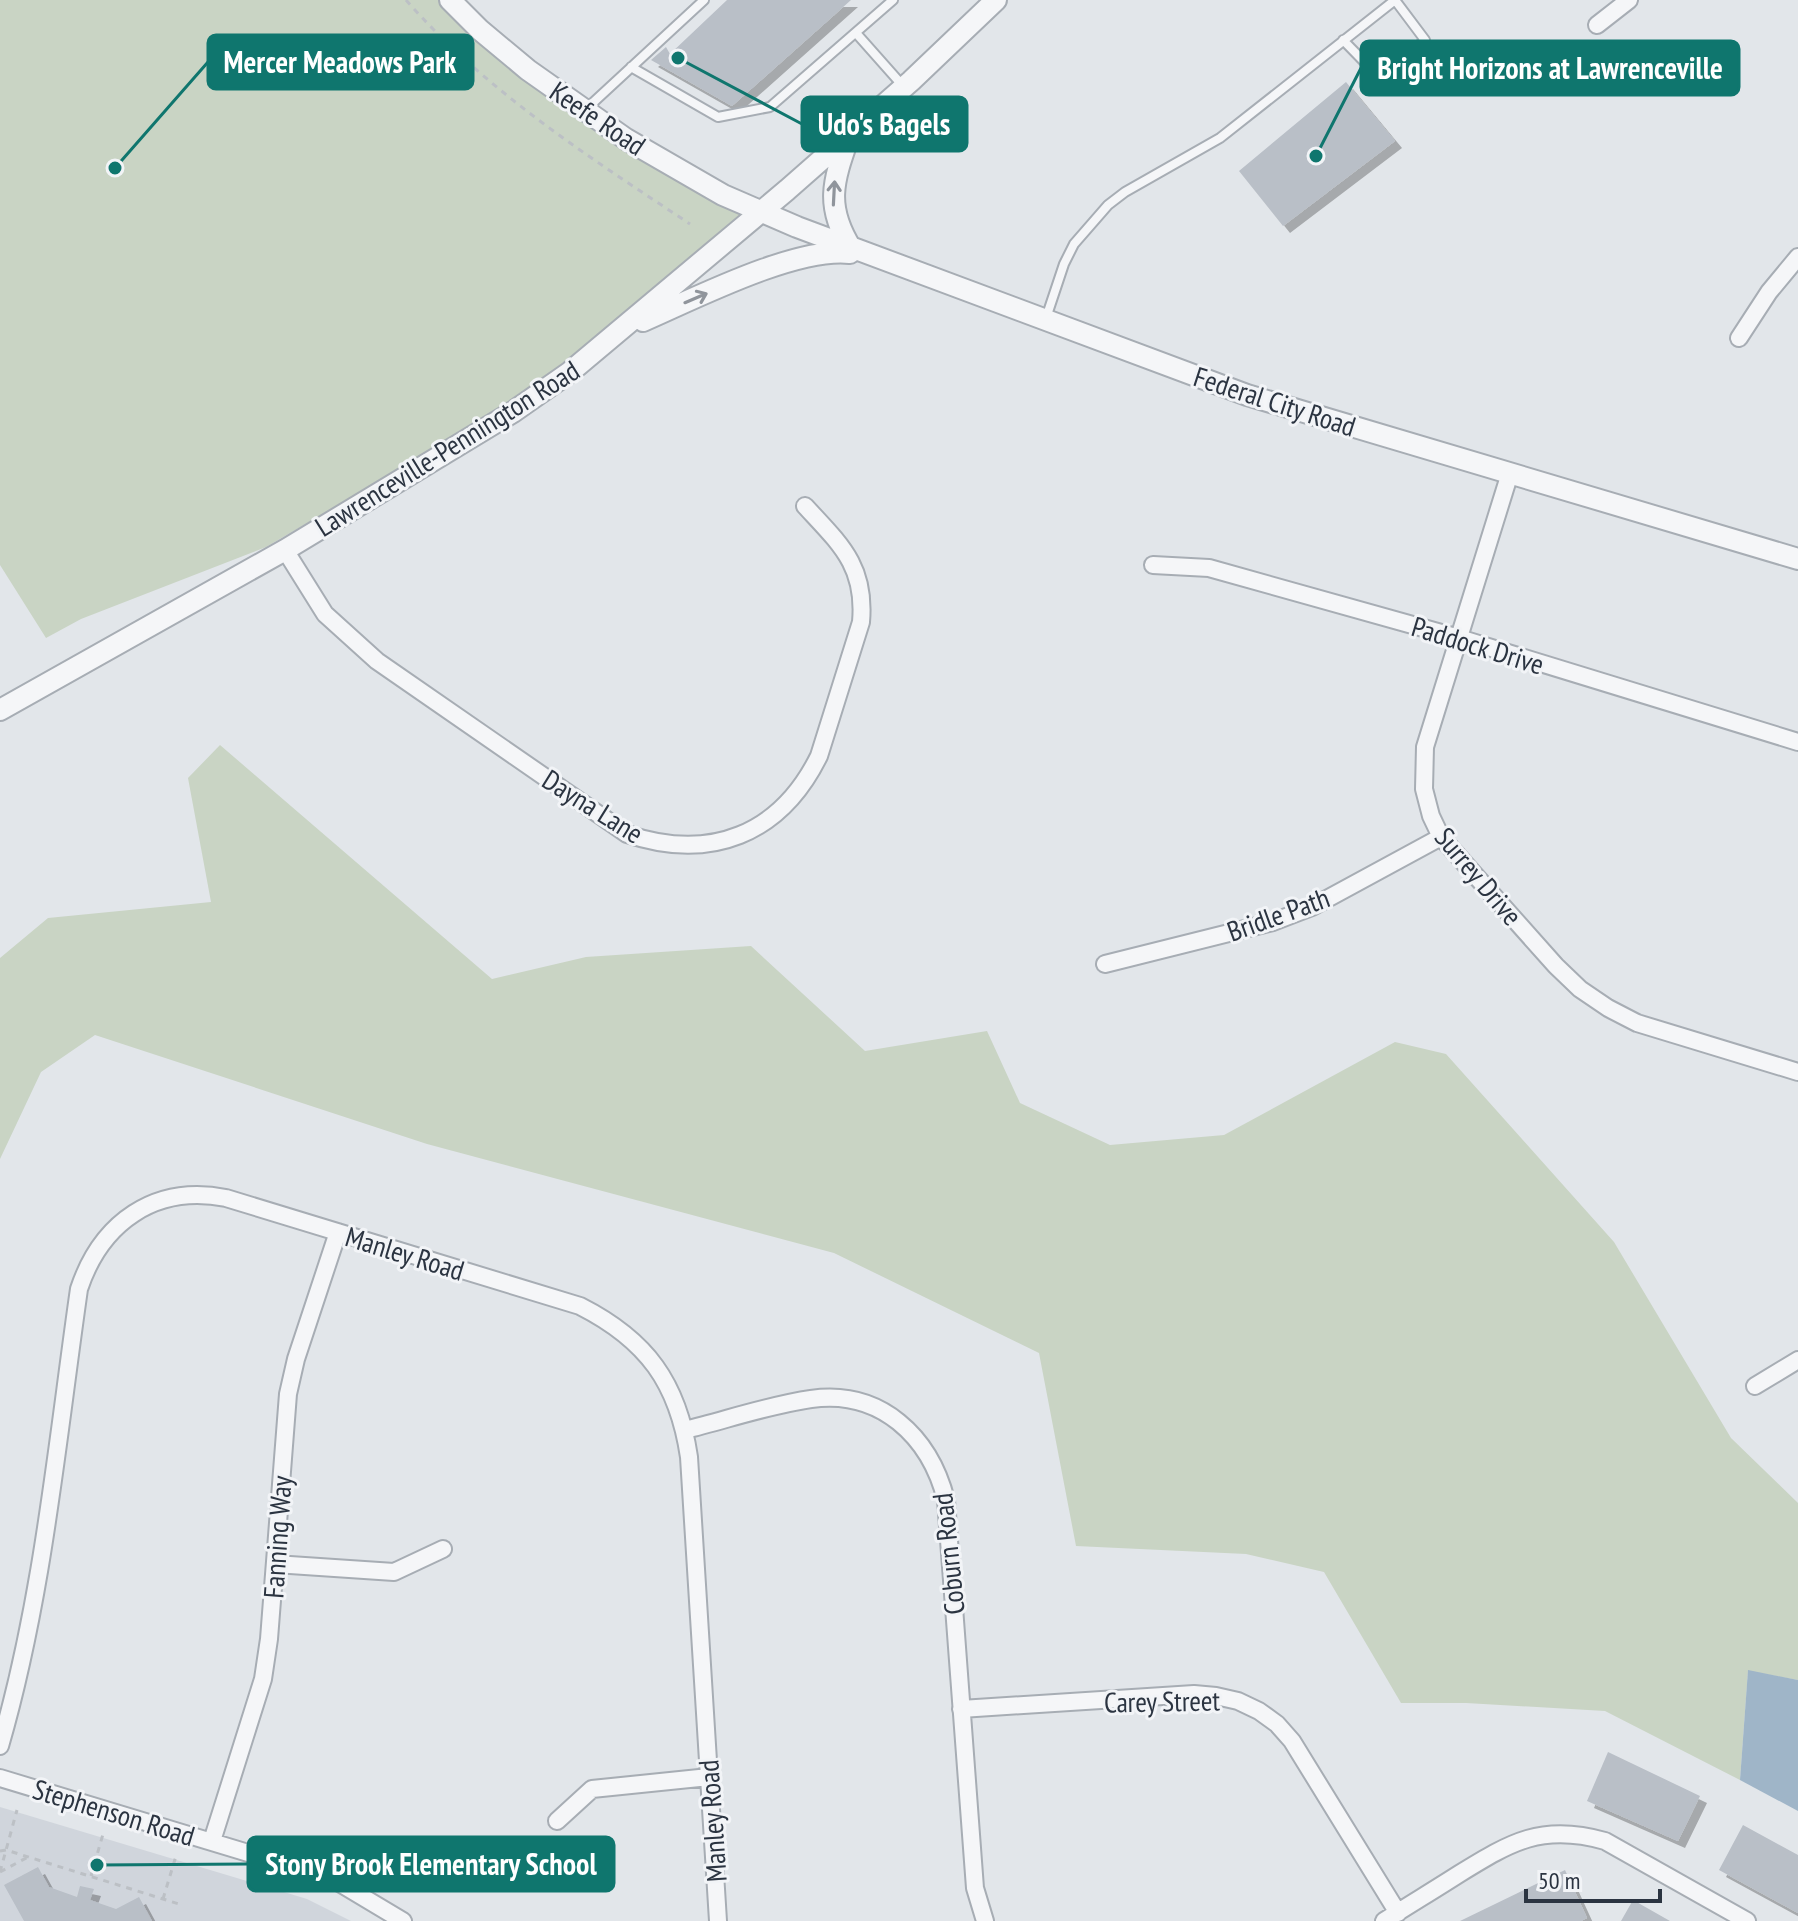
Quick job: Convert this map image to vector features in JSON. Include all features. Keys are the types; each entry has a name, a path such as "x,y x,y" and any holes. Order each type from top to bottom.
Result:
{"street":[{"name":"Keefe Road","path":"450,0 528,70 584,110 692,178 762,212"},
{"name":"Lawrenceville-Pennington Road","path":"0,710 285,550 513,412 570,372 762,212 904,87 996,0"},
{"path":"1597,25 1629,0"},
{"path":"849,135 835,177 833,202 839,229 851,248"},
{"name":"Federal City Road","path":"762,212 1247,395 1798,559"},
{"path":"625,328 728,284 810,255 836,252 872,256"},
{"path":"1739,338 1769,292 1798,257"},
{"name":"Surrey Drive","path":"1510,473 1425,747 1424,789 1431,816 1441,837 1556,966 1580,989 1608,1008 1637,1023 1798,1072"},
{"name":"Dayna Lane","path":"285,550 325,614 377,661 627,834 651,842 698,846 749,832 772,817 809,776 819,756 861,622 863,601 859,578 845,549 805,506"},
{"name":"Paddock Drive","path":"1153,565 1209,568 1459,638 1798,742"},
{"name":"Bridle Path","path":"1105,964 1273,922 1312,907 1441,837"},
{"name":"Manley Road","path":"0,1746 18,1685 31,1621 79,1289 86,1267 109,1232 149,1205 194,1195 226,1198 580,1306 607,1320 648,1355 677,1404 689,1457 718,1921"},
{"name":"Fanning Way","path":"212,1841 263,1679 269,1639 288,1394 296,1359 338,1232"},
{"path":"1755,1386 1798,1360"},
{"name":"Coburn Road","path":"685,1430 811,1399 835,1398 878,1409 899,1422 931,1458 946,1500 975,1888 985,1921"},
{"path":"275,1564 394,1572 443,1549"},
{"name":"Carey Street","path":"961,1709 1194,1694 1238,1701 1259,1711 1277,1724 1292,1741 1391,1917"},
{"path":"557,1821 592,1789 709,1777"},
{"name":"Stephenson Road","path":"0,1778 331,1878 403,1921"},
{"path":"1391,1917 1494,1851 1537,1835 1560,1833 1605,1841 1747,1921"}],"lane":[{"path":"584,110 704,0"},
{"path":"631,67 718,117 770,107 893,0"},
{"path":"1045,321 1074,244 1108,205 1125,192 1220,138 1343,40 1395,0 1425,40 1381,79 1343,40"},
{"path":"856,33 904,87"}],"path":[{"path":"406,0 472,68 497,88 558,136 690,224"},
{"path":"0,1872 17,1810"},
{"path":"91,1876 103,1834"},
{"path":"0,1851 6,1850 179,1904"},
{"path":"163,1899 176,1856"},
{"path":"0,1872 29,1857"}],"shaded area":[{"path":"0,1807 307,1899 351,1921 0,1921"}],"green space":[{"path":"0,0 443,0 749,213 617,327 501,410 266,547 81,619 46,638 0,565"},
{"path":"220,745 492,979 586,957 751,946 865,1051 987,1031 1020,1103 1110,1145 1224,1135 1395,1042 1446,1054 1614,1242 1731,1438 1798,1503 1798,1680 1748,1671 1740,1780 1605,1711 1466,1703 1401,1703 1324,1572 1246,1554 1076,1546 1039,1353 834,1253 427,1144 95,1035 41,1072 0,1159 0,958 48,918 211,902 188,778"}],"water":[{"path":"1748,1670 1798,1680 1798,1811 1740,1780"}],"building":[{"path":"727,0 851,0 732,106 651,60 666,47 670,54"},
{"path":"1346,82 1395,141 1283,226 1239,171"},
{"path":"1608,1752 1700,1796 1678,1841 1587,1801"},
{"path":"1743,1825 1798,1855 1798,1913 1719,1870"},
{"path":"38,1867 49,1887 77,1897 80,1886 94,1889 90,1900 116,1909 139,1897 152,1921 24,1921 4,1885"},
{"path":"1565,1870 1587,1918 1581,1921 1460,1921"},
{"path":"1633,1900 1670,1921 1621,1921"}],"place":[{"name":"Udo's Bagels","path":"678,58"},
{"name":"Bright Horizons at Lawrenceville","path":"1316,156"},
{"name":"Mercer Meadows Park","path":"115,168"},
{"name":"Stony Brook Elementary School","path":"97,1865"}]}
